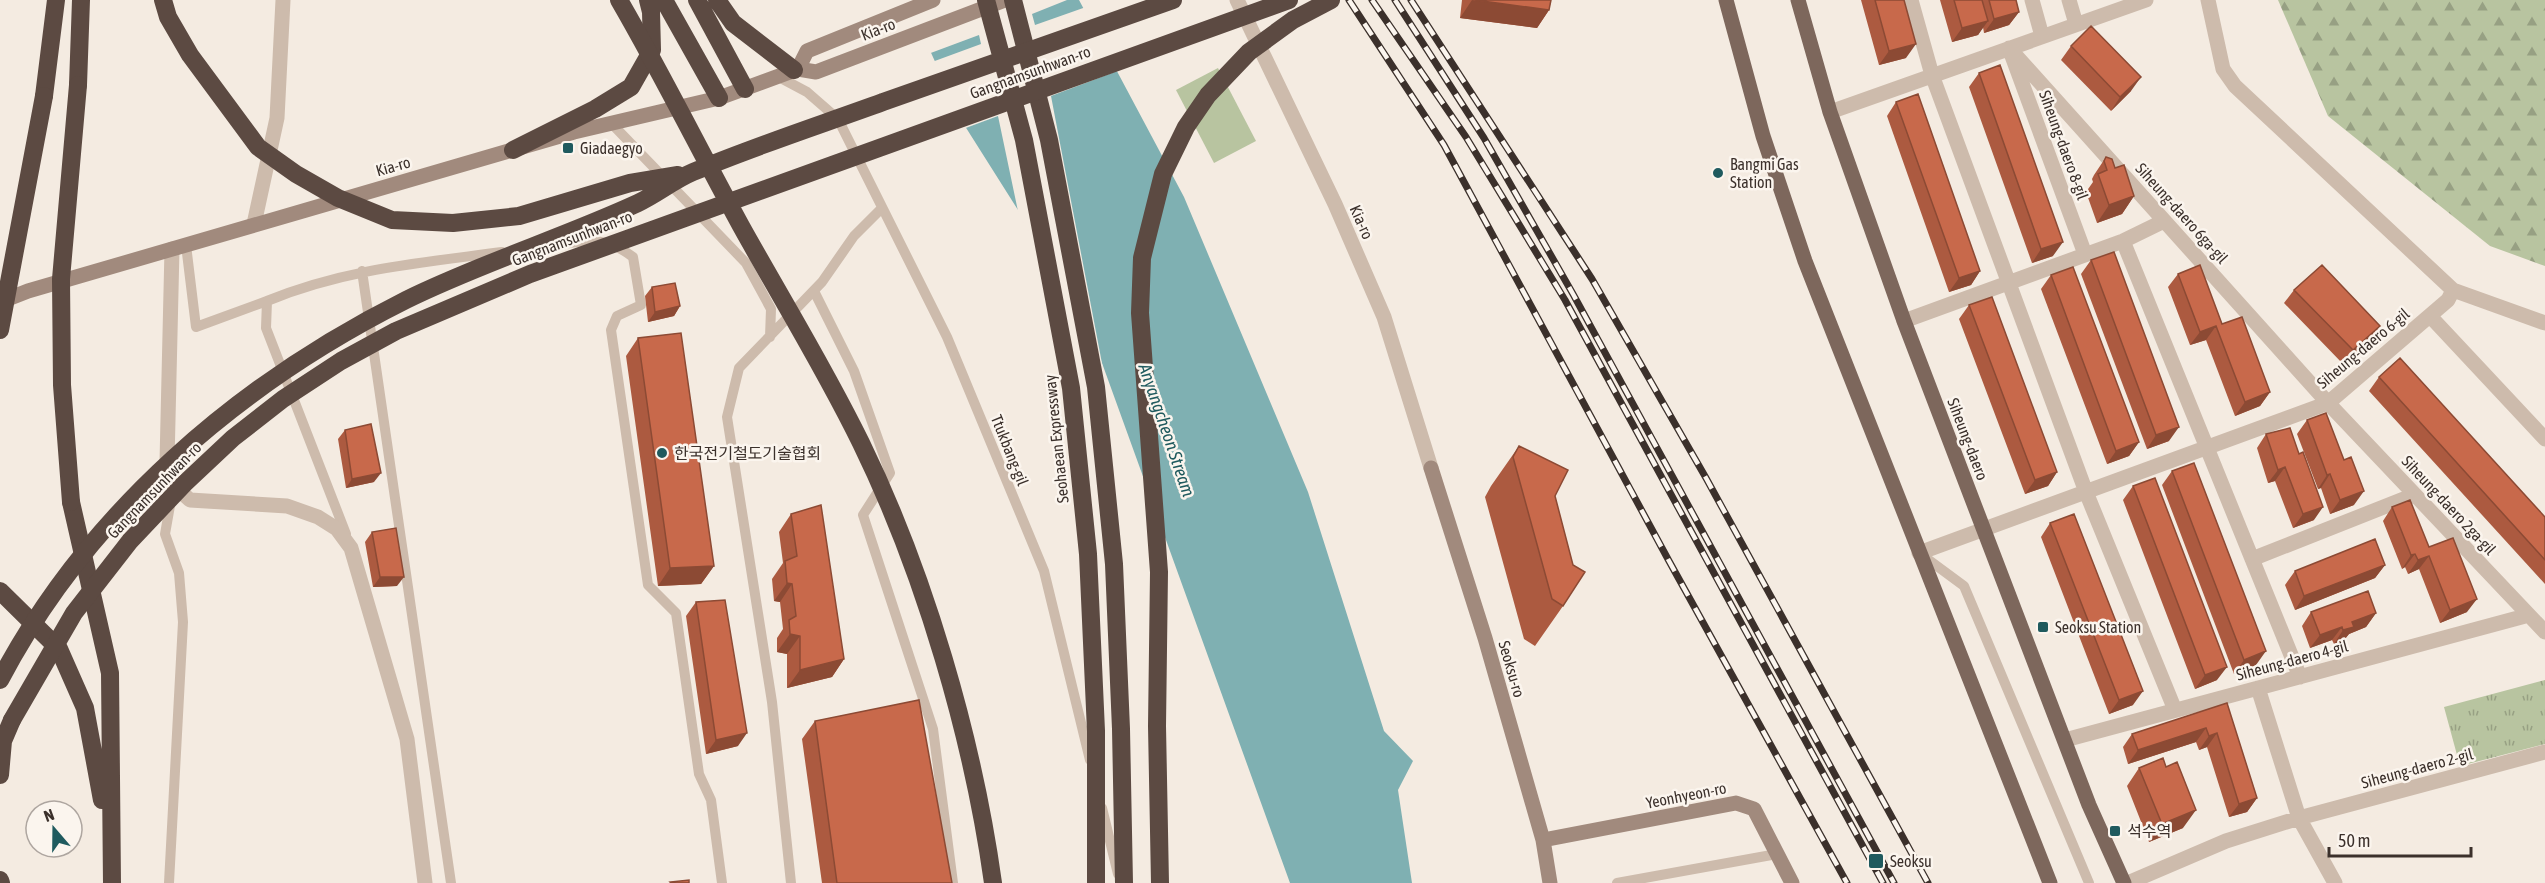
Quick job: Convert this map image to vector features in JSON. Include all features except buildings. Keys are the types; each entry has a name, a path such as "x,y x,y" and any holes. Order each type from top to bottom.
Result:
{"highway":[{"path":"0,330 44,96 56,0"},
{"path":"81,0 78,84 61,279 62,385 71,502 110,673 112,883"},
{"path":"163,0 168,17 190,55 258,147 296,174 338,198 392,220 453,223 519,216 630,183 688,173"},
{"path":"619,0 861,443 902,537 932,623 954,697 984,828 993,883"},
{"path":"513,150 595,109 631,87 652,50 651,12 648,0"},
{"path":"664,0 719,98"},
{"path":"697,0 745,88"},
{"path":"717,0 733,23 790,72"},
{"name":"Seohaean Expressway","path":"986,0 1024,140 1071,388 1088,554 1096,730 1096,883"},
{"path":"1013,0 1049,140 1096,387 1114,564 1121,729 1122,883"},
{"name":"Gangnamsunhwan-ro","path":"0,680 21,641 99,533 145,484 212,425 272,379 342,334 410,298 642,201 688,173 1173,0"},
{"name":"Gangnamsunhwan-ro","path":"0,775 2,745 12,720 74,613 130,541 184,484 233,438 283,399 340,361 416,322 530,274 1289,0"},
{"path":"1160,883 1157,726 1159,572 1140,313 1142,258 1163,174 1186,127 1208,95 1249,52 1293,20 1331,0"},
{"path":"0,591 58,649 85,708 102,800 112,883"}],"main road":[{"name":"Kia-ro","path":"790,72 807,51 933,0"},
{"name":"Kia-ro","path":"0,302 28,291 574,132 719,98 790,72 816,72 1005,0"},
{"path":"1726,0 1763,136 1805,261 2050,883"},
{"name":"Siheung-daero","path":"1798,0 1830,112 1904,321 2090,805 2126,883"},
{"name":"Seoksu-ro","path":"1431,468 1485,638 1543,840 1550,883"},
{"name":"Yeonhyeon-ro","path":"1543,840 1736,803 1754,809 1792,883"}],"street":[{"path":"254,225 277,118 283,0"},
{"name":"Kia-ro","path":"1237,0 1335,204 1384,317 1431,468"},
{"path":"1911,0 1932,75 2086,492 2175,710"},
{"path":"2032,0 2042,36"},
{"path":"2069,0 2076,24"},
{"path":"1830,112 2146,0"},
{"path":"2208,0 2223,69 2235,86 2453,290 2545,323"},
{"name":"Siheung-daero 6ga-gil","path":"2009,48 2328,403"},
{"name":"Siheung-daero 8-gil","path":"2009,48 2085,254"},
{"path":"1904,321 2123,241 2164,221"},
{"path":"2123,241 2300,676"},
{"path":"179,247 167,462 173,485 190,500 287,506 318,517 337,529 351,548 407,739 424,883"},
{"name":"Siheung-daero 6-gil","path":"1919,553 2328,403 2448,300 2453,290"},
{"path":"2430,316 2545,439"},
{"name":"Siheung-daero 2ga-gil","path":"2328,403 2545,632"},
{"path":"2252,559 2414,495"},
{"name":"Siheung-daero 4-gil","path":"2065,740 2529,615"},
{"path":"2258,688 2299,818 2335,883"},
{"name":"Siheung-daero 2-gil","path":"2126,883 2226,841 2299,818 2545,752"}],"lane":[{"name":"Ttukbang-gil","path":"790,72 807,92 838,119 947,337 1044,571 1122,883"},
{"path":"612,124 746,263 771,309 770,337"},
{"path":"791,883 772,702 727,417 739,368 822,282 854,236 882,208"},
{"path":"179,247 196,327 300,288 362,271 594,240 618,245 633,257 641,306 617,316 611,330 648,585 676,613 699,774 711,800 722,883"},
{"path":"362,271 451,883"},
{"path":"813,291 854,371 890,473 863,515 933,729 953,883"},
{"path":"267,301 266,328 351,548"},
{"path":"169,883 183,622 179,573 165,534 173,485"},
{"path":"1919,553 1964,586 2089,883"},
{"path":"1617,883 1777,854"}],"green space":[{"path":"2278,0 2545,0 2545,266 2490,246 2328,116"},
{"path":"1218,68 1256,141 1214,163 1176,90"},
{"path":"2545,680 2545,744 2460,766 2444,707"}],"water":[{"name":"Anyangcheon Stream","path":"907,0 1079,0 1184,197 1308,492 1384,731 1413,761 1398,790 1412,883 1290,883 1085,316 963,123"}],"pier":[{"path":"904,0 1067,0 1032,14 1035,25 1086,7 1120,70 1051,96 1105,379 1082,317 1019,216 998,116 963,129 932,62 981,44 979,35 928,54"}],"railway":[{"path":"1349,0 1444,145 1669,561 1847,883"},
{"path":"1372,0 1466,137 1565,300 1883,883"},
{"path":"1395,0 1484,138 1573,294 1894,883"},
{"path":"1411,0 1592,279 1706,478 1928,883"}],"place":[{"name":"Giadaegyo","path":"568,148"},
{"name":"Bangmi Gas Station","path":"1718,173"},
{"name":"한국전기철도기술협회","path":"662,453"},
{"name":"Seoksu Station","path":"2043,627"},
{"name":"석수역","path":"2115,831"},
{"name":"Seoksu","path":"1876,861"}]}
